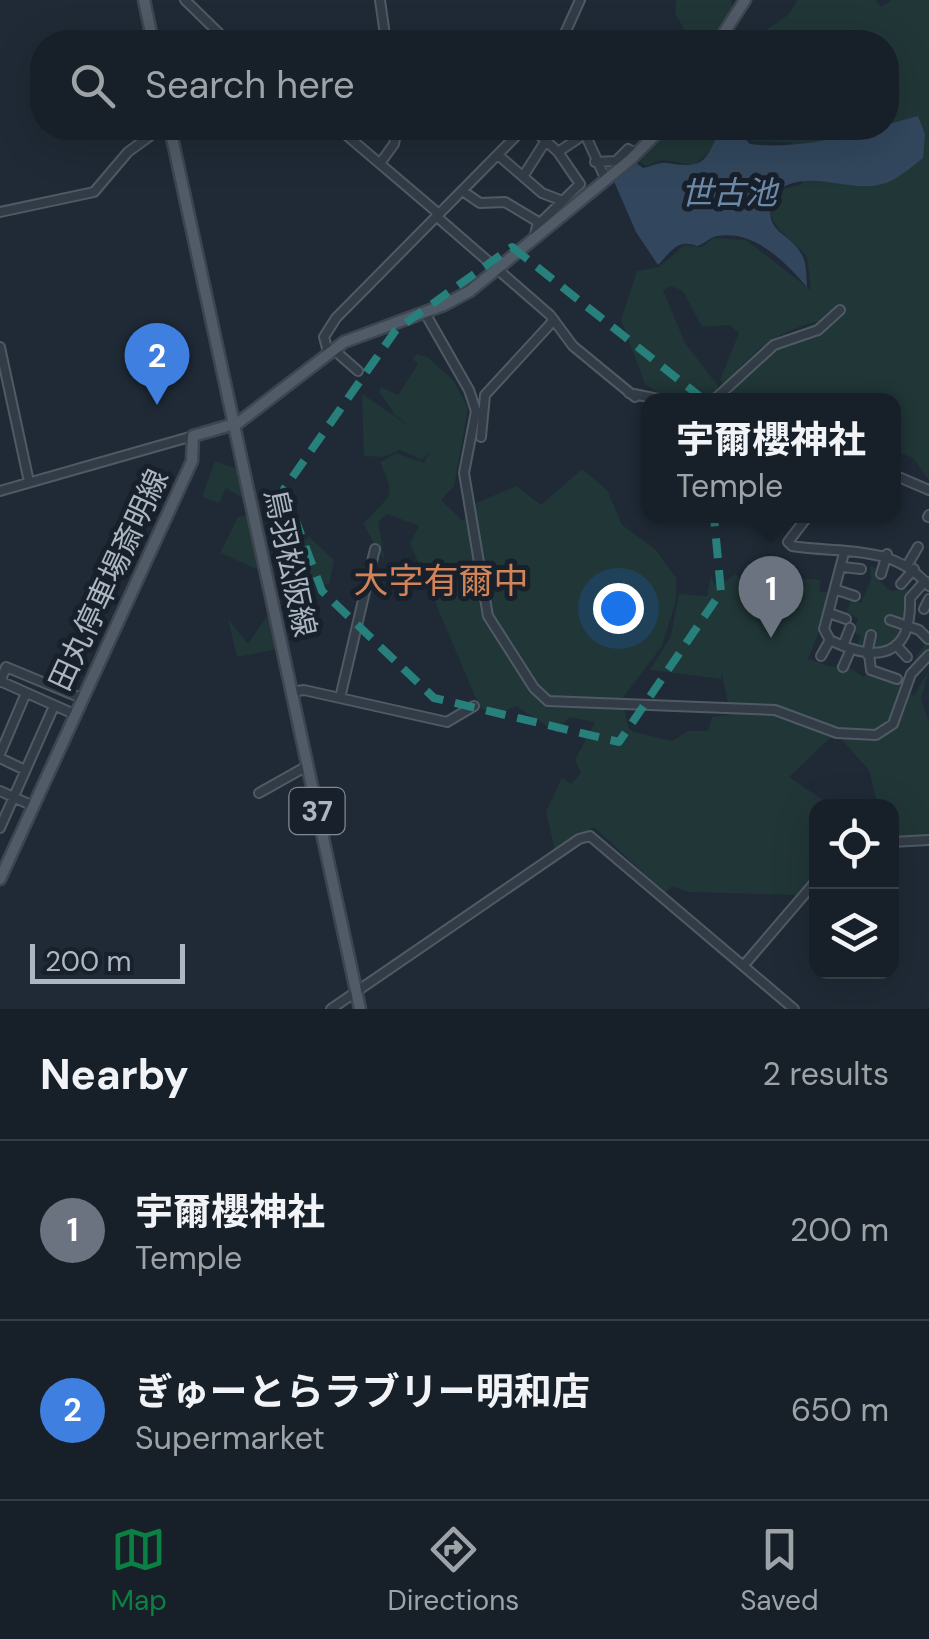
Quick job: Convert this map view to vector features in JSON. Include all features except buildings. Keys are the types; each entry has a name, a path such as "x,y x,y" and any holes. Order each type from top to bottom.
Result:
{"main road":[{"path":"144,0 150,30"},
{"path":"726,30 745,0"},
{"name":"鳥羽松阪線","path":"173,140 360,1009"},
{"path":"193,436 234,425 330,350 361,334 459,298 650,140"},
{"name":"田丸停車場斎明線","path":"0,879 192,462 193,436"}],"street":[{"path":"184,0 215,30"},
{"path":"380,0 384,30"},
{"path":"566,30 580,0"},
{"path":"0,212 96,190 128,152 144,140"},
{"path":"353,140 554,320 573,346 632,395 641,396"},
{"path":"380,162 395,140"},
{"path":"358,371 330,350 324,336 512,140"},
{"path":"558,152 572,140"},
{"path":"587,140 606,180"},
{"path":"498,155 542,193 560,200 588,194 558,152 545,142 524,175"},
{"path":"596,162 616,161 628,149 637,154"},
{"path":"464,192 480,204 505,202 540,223"},
{"path":"534,239 540,223 560,200"},
{"path":"732,393 748,367 774,345 818,330 840,310"},
{"path":"424,313 469,390 476,411 464,473 488,616 541,696 562,704 784,711 837,733 876,735 893,724 911,674 929,656"},
{"path":"481,437 485,395 554,320"},
{"path":"0,347 29,482"},
{"path":"0,490 193,436"},
{"path":"901,478 929,490"},
{"path":"803,523 788,542 844,553 887,554 926,580 910,598 909,626 896,645 868,654 830,640 824,629 844,553"},
{"path":"901,584 918,547"},
{"path":"340,698 374,550"},
{"path":"881,574 887,554"},
{"path":"843,567 862,568"},
{"path":"837,590 854,596"},
{"path":"924,609 929,599"},
{"path":"829,613 848,624 843,666"},
{"path":"890,620 909,626 928,639"},
{"path":"871,636 871,670 897,679"},
{"path":"822,656 830,640"},
{"path":"896,645 907,657"},
{"path":"74,714 1,679 6,667 81,698"},
{"path":"292,692 304,690 448,722 474,706"},
{"path":"25,770 0,756 26,693"},
{"path":"0,826 54,706"},
{"path":"259,793 307,766"},
{"path":"0,791 34,806"},
{"path":"331,1009 586,836 596,838 794,1009"},
{"path":"899,842 929,840"},
{"path":"744,965 809,889"}],"highlighted area":[{"path":"512,247 703,399 721,592 619,742 434,698 322,591 284,489 396,330"}],"green space":[{"path":"676,0 731,0 732,6 717,30 684,30 675,13"},
{"path":"798,0 876,0 881,7 892,0 929,0 929,480 913,458 901,453 901,393 732,393 728,386 769,344 820,321 791,330 766,344 725,386 720,380 739,333 730,325 702,327 683,291 671,286 663,290 685,343 718,386 716,393 659,393 645,384 621,320 637,271 659,267 685,245 702,247 713,238 746,240 811,290 807,257 773,221 771,212 778,191 802,184 792,142 751,140 899,140 899,30 766,30 788,15"},
{"path":"654,140 717,140 713,149 694,165 662,160 646,166 637,160"},
{"path":"417,354 429,358 453,380 468,408 454,486 441,500 463,521 472,505 516,486 541,505 582,469 607,490 622,525 656,550 676,578 676,600 662,646 622,699 629,729 634,732 672,741 688,731 708,731 712,717 730,715 721,668 722,679 650,670 671,636 679,594 707,596 711,575 714,585 720,576 726,581 736,574 741,580 750,576 777,585 788,577 820,580 819,591 834,594 808,659 833,667 841,662 842,668 848,666 863,677 869,673 900,681 929,638 929,651 913,665 904,693 914,695 929,670 921,699 929,722 929,836 899,837 899,799 876,799 869,770 839,737 830,738 789,777 822,799 809,799 809,880 797,895 688,892 672,886 665,893 594,827 555,850 546,812 562,778 571,784 581,773 575,760 595,722 569,717 557,733 516,706 498,714 480,708 410,543 419,526 387,514 378,522 385,562 363,524 388,496 380,462 396,453 424,463 429,452 422,460 400,450 383,457 364,456 362,394 415,430 395,415 379,391 381,387 398,395 418,364 413,359"},
{"path":"215,461 237,469 246,500 226,488 219,503 202,497"},
{"path":"249,515 262,569 259,570 220,553 238,517"},
{"path":"309,537 334,560 329,585 284,574 293,547"},
{"path":"870,566 879,569 879,580 890,591 908,589 907,621 896,642 876,650 855,648 861,636 854,632 858,619 847,612 851,600 861,603 871,580"},
{"path":"270,612 278,649 237,657 228,619 248,644"}],"water":[{"name":"世古池","path":"918,116 925,134 923,158 893,180 868,186 796,182 772,196 771,218 802,255 807,287 768,250 732,235 715,237 697,246 679,245 658,265 636,232 613,179 635,162 643,168 663,163 695,164 705,158 715,140 793,145 824,140 899,140 899,121"}],"place":[{"name":"ぎゅーとらラブリー明和店","path":"157,405"},
{"name":"宇爾櫻神社","path":"771,638"}],"district":[{"name":"大字有爾中","path":"441,581"}]}
